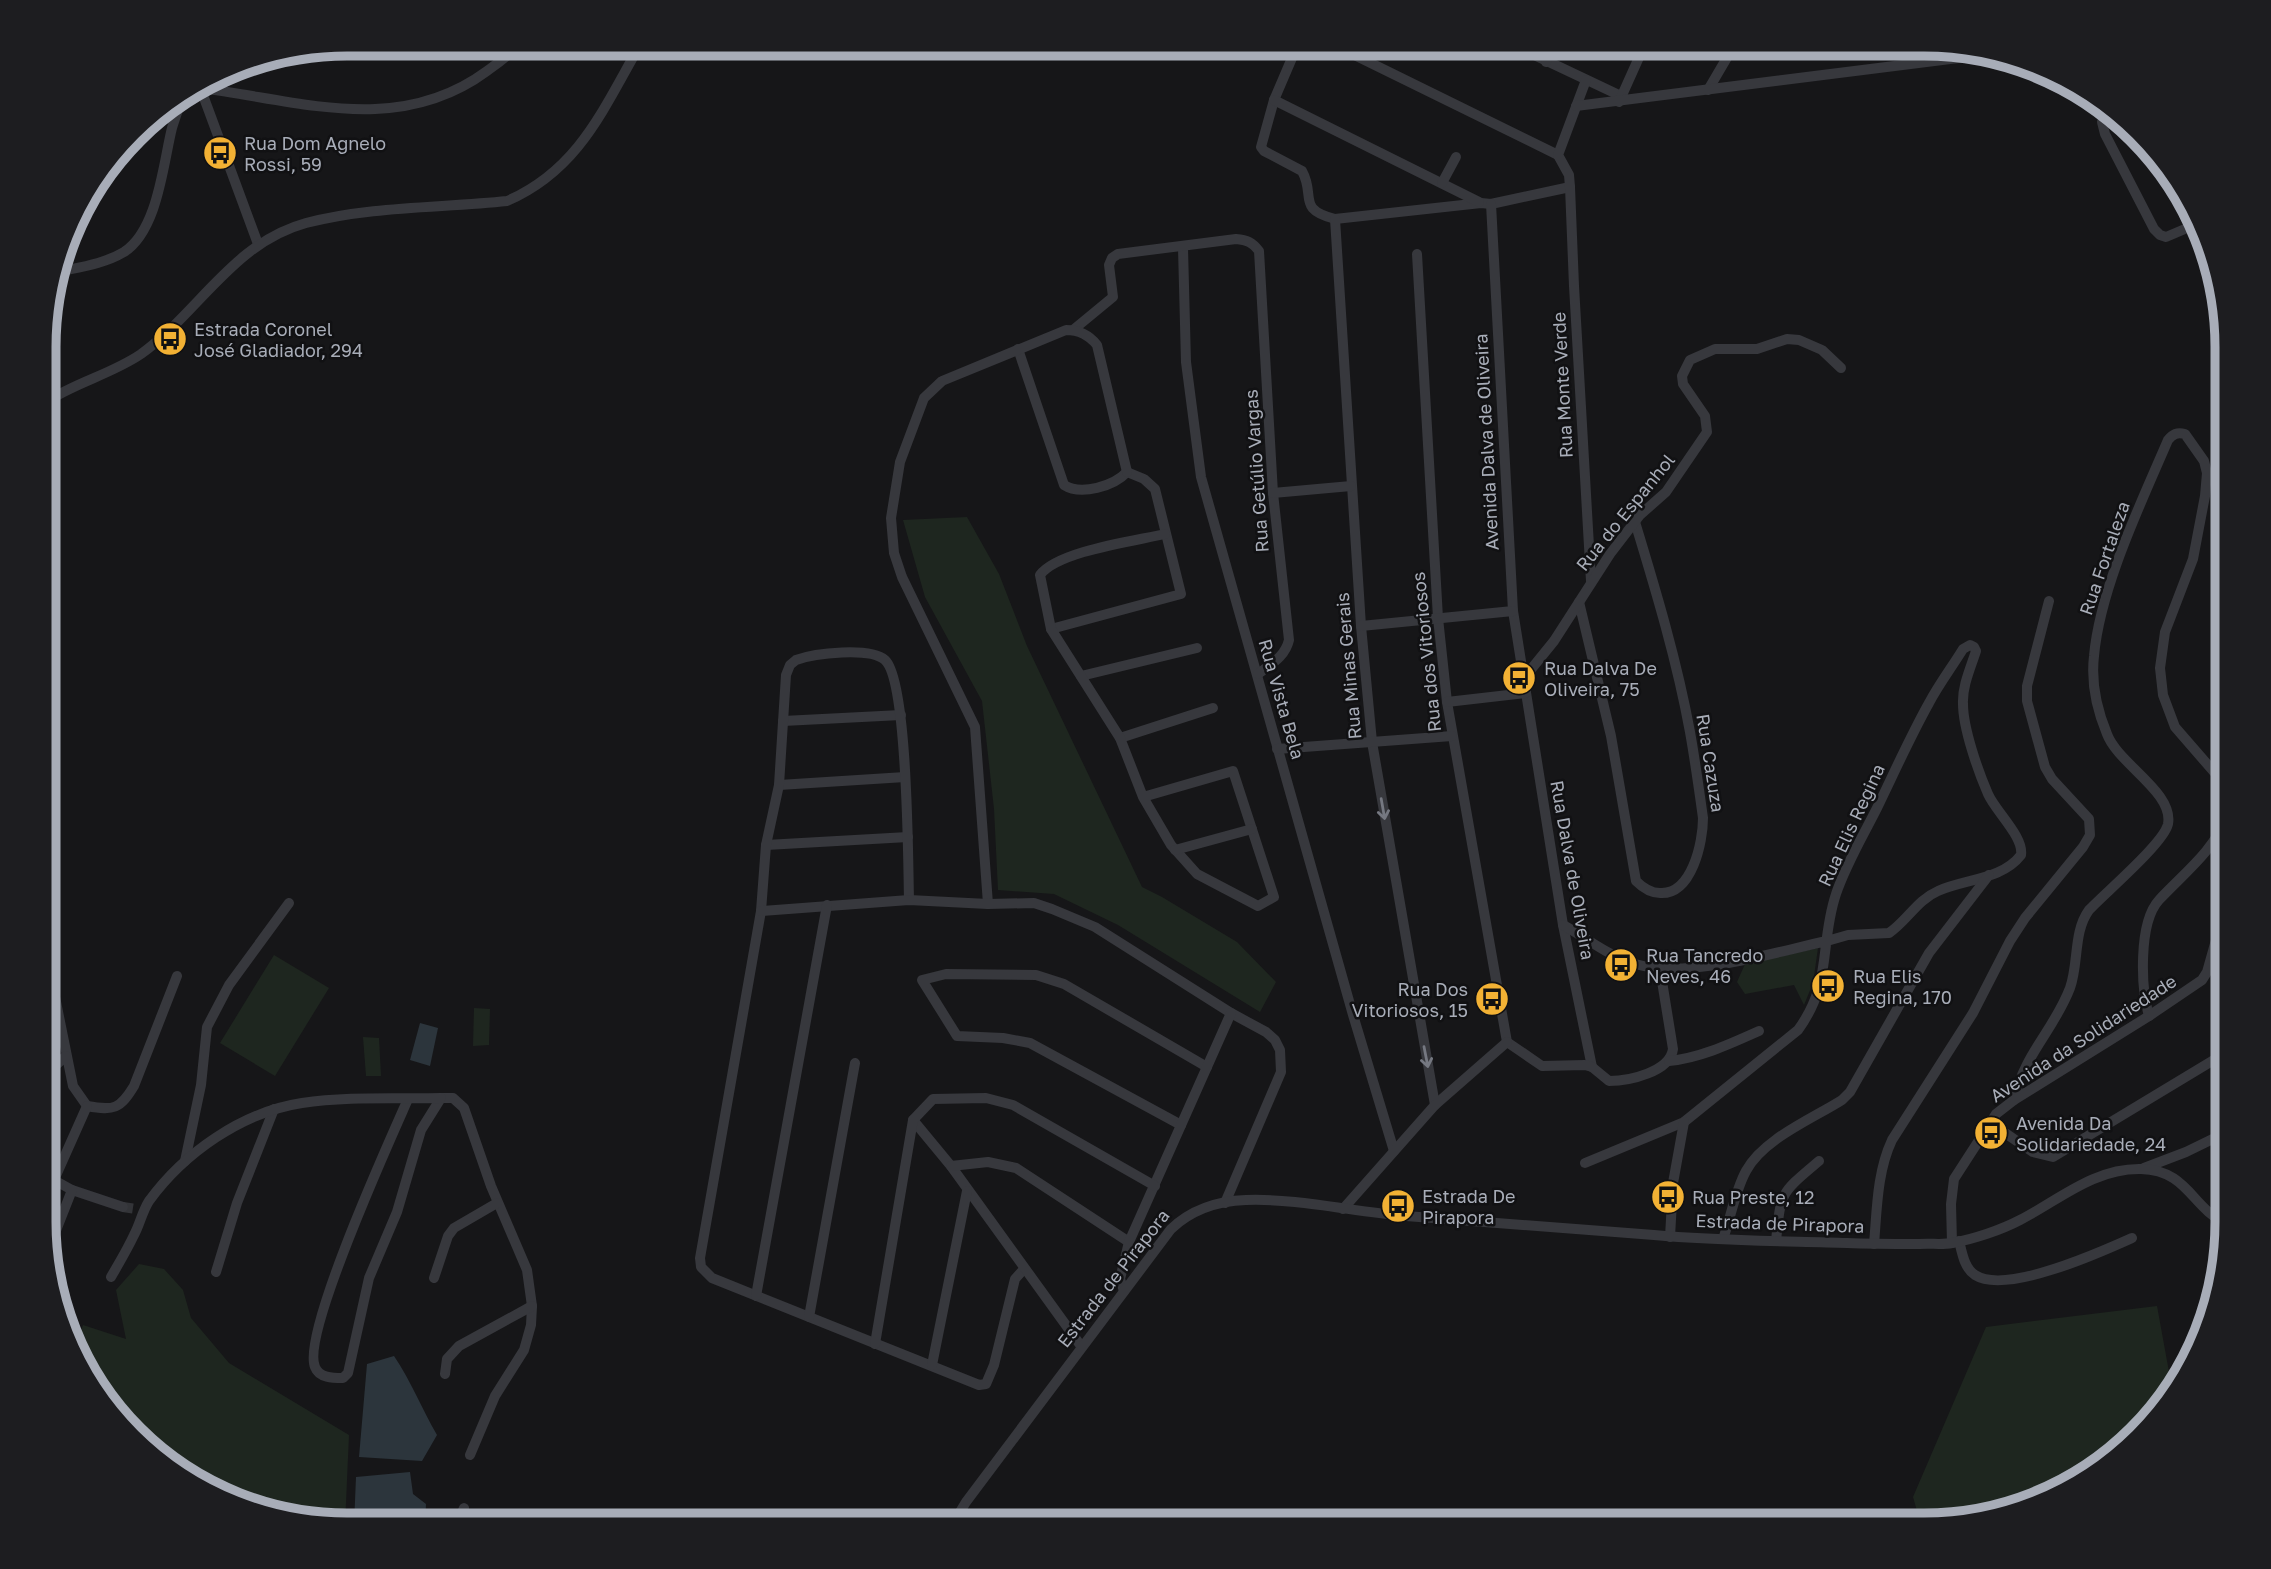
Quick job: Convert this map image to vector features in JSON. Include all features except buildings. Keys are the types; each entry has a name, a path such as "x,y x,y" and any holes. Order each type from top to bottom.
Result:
{"street":[{"path":"213,89 313,107 358,111 400,107 425,103 472,82 507,56"},
{"path":"56,395 139,355 159,339 227,270 258,244 304,224 350,215 507,201 529,192 554,174 576,152 635,56"},
{"path":"1293,56 1274,100 1261,142 1264,152 1302,170 1309,202 1319,215 1335,219 1486,203 1570,187"},
{"path":"1356,56 1558,155 1586,80"},
{"path":"1534,56 1620,99"},
{"path":"1546,62 1549,56"},
{"path":"1620,99 1640,56"},
{"path":"1708,90 1728,56"},
{"path":"1576,106 1957,58"},
{"path":"203,95 258,244"},
{"path":"1274,100 1486,203"},
{"path":"67,270 100,262 126,251 142,233 158,190 178,111"},
{"path":"2105,119 2102,122 2105,134 2154,229 2166,237 2189,227"},
{"name":"Rua Monte Verde","path":"1558,155 1569,175 1570,187 1591,581"},
{"path":"1442,183 1456,157"},
{"name":"Avenida Dalva de Oliveira","path":"1486,203 1513,611 1524,678"},
{"name":"Rua Minas Gerais","path":"1335,219 1351,486 1372,742 1435,1105"},
{"name":"Rua Getúlio Vargas","path":"1183,248 1236,239 1247,240 1259,251 1273,493 1289,640 1287,649 1280,657 1258,674"},
{"path":"1073,330 1113,297 1110,265 1112,258 1118,254 1183,248"},
{"name":"Rua Vista Bela","path":"1183,248 1186,362 1201,477 1394,1151"},
{"name":"Rua dos Vitoriosos","path":"1417,254 1438,618 1447,702 1507,1042"},
{"path":"988,904 975,727 897,565 891,541 891,518 900,463 924,398 942,381 1066,330 1073,330 1086,334 1097,345 1127,472"},
{"name":"Rua do Espanhol","path":"1524,678 1554,641 1591,581 1634,522 1666,492 1707,432 1705,416 1683,384 1684,368 1690,360 1715,349 1758,349 1787,339 1799,340 1822,350 1842,369"},
{"path":"1018,349 1064,485 1080,490 1111,484 1127,472"},
{"name":"Rua Fortaleza","path":"2014,1100 2025,1065 2057,1015 2069,989 2076,969 2083,918 2158,841 2167,827 2168,817 2158,794 2114,750 2107,737 2094,682 2094,658 2101,614 2118,565 2168,440 2179,433 2185,434 2204,461 2207,473 2193,559 2165,632 2160,668 2163,695 2175,727 2215,773"},
{"path":"1051,629 1181,594 1155,489 1144,479 1127,472"},
{"path":"1273,493 1351,486"},
{"name":"Rua Cazuza","path":"1579,602 1611,736 1636,881 1649,891 1671,892 1679,889 1691,870 1703,831 1703,818 1681,689 1660,606 1634,522"},
{"path":"1143,797 1233,771 1274,897 1258,906 1196,874 1175,850 1143,797 1120,738 1051,629 1040,575 1046,567 1068,556 1165,534"},
{"path":"1874,1244 1884,1160 1892,1140 1961,1034 2010,940 2090,835 2089,819 2052,779 2045,767 2027,701 2027,686 2049,601"},
{"path":"1361,626 1513,611"},
{"name":"Rua Elis Regina","path":"1585,1163 1684,1122 1798,1030 1810,1015 1820,991 1835,896 1843,875 1929,701 1967,646 1974,647 1976,651 1964,693 1964,716 1989,796 1999,815 2021,842 2022,849 2016,862 1989,875"},
{"path":"1081,676 1197,648"},
{"path":"909,900 901,715 888,664 875,654 861,652 800,658 793,662 786,675 779,785 766,845 761,911 700,1258 701,1267 712,1279 979,1385 986,1384 995,1365 1015,1279 1024,1269"},
{"name":"Rua Dalva de Oliveira","path":"1524,678 1563,925 1592,1067"},
{"path":"1447,702 1526,693"},
{"path":"1120,738 1213,708"},
{"path":"783,721 901,715"},
{"path":"1278,749 1452,736"},
{"path":"779,785 905,777"},
{"path":"1175,850 1252,829"},
{"path":"766,845 908,837"},
{"path":"2149,1016 2142,983 2149,917 2158,900 2178,883 2215,838"},
{"path":"1563,925 1605,951 1633,963 1660,970 1699,968 1847,935 1889,933 1924,898 1938,890 1989,875"},
{"path":"1723,1238 1743,1178 1755,1158 1850,1092 1929,953 1989,875"},
{"path":"761,911 909,900 988,904 1034,903 1082,920 1271,1036 1280,1050 1282,1065 1225,1203"},
{"path":"185,1161 201,1085 207,1027 229,985 289,903"},
{"path":"756,1296 827,905"},
{"name":"Avenida da Solidariedade","path":"1956,1242 1951,1204 1954,1179 1989,1122 2014,1100 2149,1016 2202,979 2207,972 2215,944"},
{"path":"1660,970 1673,1049 1669,1061"},
{"path":"1181,1125 1030,1043 1003,1038 957,1036 922,980 946,974 1036,975 1049,978 1071,988 1206,1067"},
{"path":"56,1010 73,1086 78,1096 88,1105 105,1109 118,1107 134,1086 177,976"},
{"path":"1124,1290 1120,1279 1129,1242 1231,1013"},
{"path":"1343,1209 1435,1105 1507,1042 1542,1066 1592,1067 1602,1078 1618,1081 1759,1031"},
{"path":"56,1065 66,1056"},
{"path":"1989,1122 2033,1152 2053,1157 2215,1059"},
{"path":"809,1317 855,1063"},
{"path":"408,1099 350,1234 324,1309 313,1365 318,1373 331,1378 343,1378 348,1373 369,1278 397,1212 421,1130 441,1098"},
{"path":"111,1277 134,1235 140,1210 185,1161 244,1121 274,1109 301,1103 453,1098 464,1108 497,1203 527,1270 532,1306 531,1325 524,1350 495,1396 470,1455"},
{"path":"875,1344 913,1120 933,1099 986,1098 1013,1105 1155,1186"},
{"path":"56,1176 88,1105"},
{"path":"216,1272 237,1203 274,1109"},
{"path":"913,1120 951,1166 1081,1346"},
{"path":"1670,1237 1673,1183 1684,1122"},
{"path":"2141,1169 2215,1138"},
{"path":"1776,1241 1782,1197 1791,1184 1819,1161"},
{"path":"951,1166 988,1162 1016,1168 1129,1242"},
{"name":"Estrada de Pirapora","path":"959,1513 1171,1229 1184,1216 1202,1208 1245,1199 1269,1200 1405,1216 1670,1237 1874,1244 1956,1242 2019,1220 2095,1178 2112,1172 2141,1169 2172,1177 2190,1190 2215,1218"},
{"path":"56,1181 72,1190 123,1207"},
{"path":"56,1230 72,1190"},
{"path":"932,1365 967,1191"},
{"path":"434,1278 448,1236 454,1228 497,1203"},
{"path":"1956,1242 1975,1275 1984,1279 2002,1280 2046,1272 2132,1238"},
{"path":"445,1374 447,1359 459,1346 532,1306"},
{"path":"462,1513 464,1508"}],"shaded area":[{"path":"967,517 999,574 1027,646 1142,887 1237,942 1276,982 1260,1012 1118,925 1054,894 998,890 994,809 982,701 925,597 903,520"},
{"path":"1818,948 1813,983 1804,1005 1794,985 1745,994 1737,982 1745,964"},
{"path":"274,955 329,988 275,1076 220,1043"},
{"path":"474,1008 490,1009 489,1045 473,1046"},
{"path":"420,1023 438,1028 430,1066 410,1060"},
{"path":"363,1037 379,1038 381,1076 366,1076"},
{"path":"139,1264 164,1269 183,1290 191,1318 229,1363 349,1435 346,1513 309,1511 236,1491 186,1464 141,1428 105,1383 79,1335 83,1325 126,1339 116,1290"},
{"path":"2157,1306 2169,1372 2173,1372 2155,1399 2130,1428 2101,1453 2069,1474 2035,1491 1999,1503 1962,1511 1918,1513 1913,1497 1986,1327"},
{"path":"394,1356 437,1435 422,1461 359,1457 367,1364"},
{"path":"410,1472 413,1494 426,1504 426,1513 354,1513 356,1477"}],"tunnel":[{"path":"123,1207 136,1209"}],"place":[{"name":"Rua Dom Agnelo Rossi, 59","path":"220,153"},
{"name":"Estrada Coronel José Gladiador, 294","path":"170,339"},
{"name":"Rua Dalva De Oliveira, 75","path":"1519,678"},
{"name":"Rua Tancredo Neves, 46","path":"1621,965"},
{"name":"Rua Elis Regina, 170","path":"1828,986"},
{"name":"Rua Dos Vitoriosos, 15","path":"1492,999"},
{"name":"Avenida Da Solidariedade, 24","path":"1991,1133"},
{"name":"Rua Preste, 12","path":"1668,1197"},
{"name":"Estrada De Pirapora","path":"1398,1206"}]}
